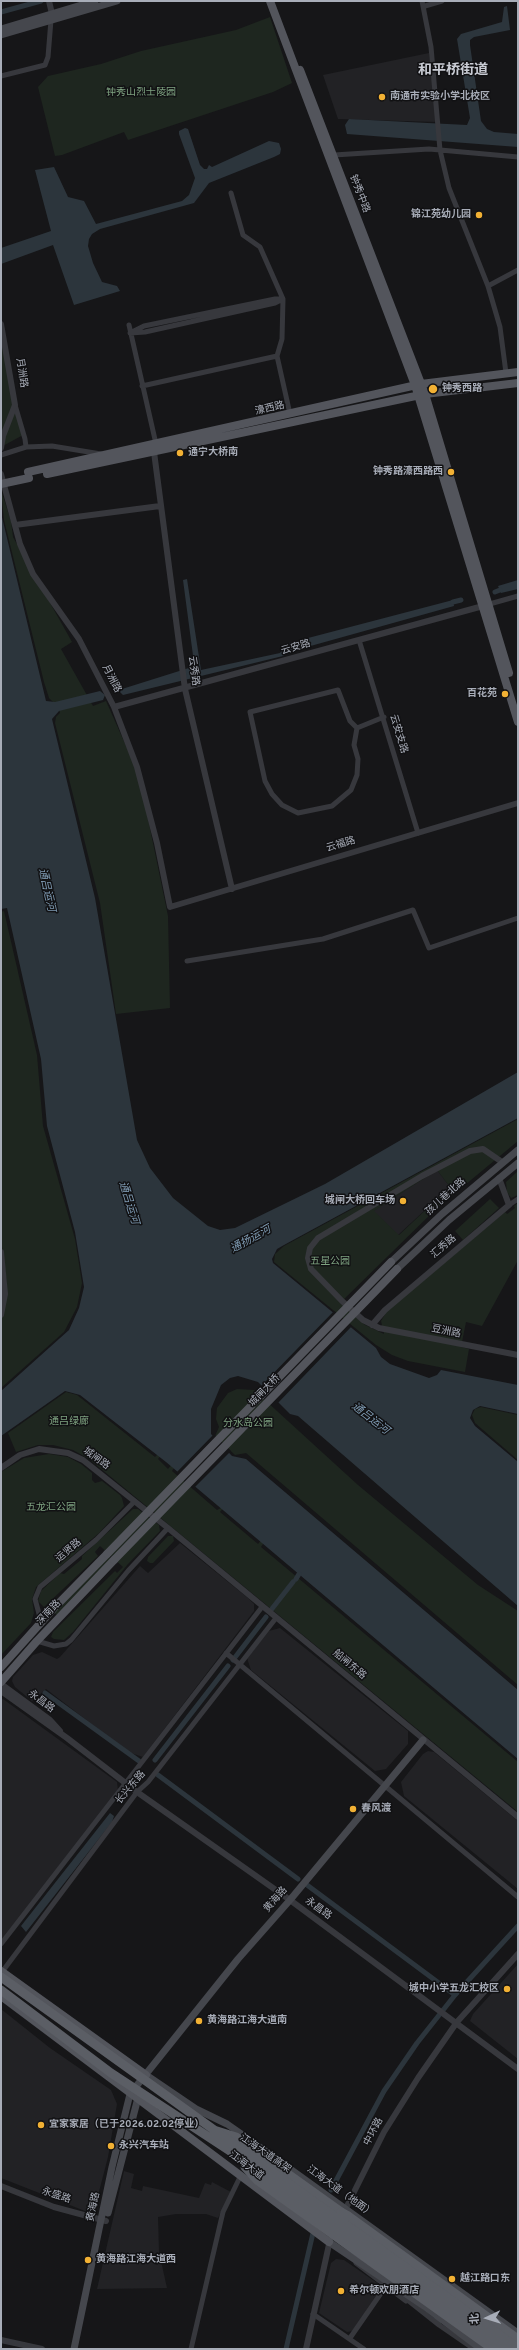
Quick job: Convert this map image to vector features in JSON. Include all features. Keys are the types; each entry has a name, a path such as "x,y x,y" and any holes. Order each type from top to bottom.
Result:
{"highway":[{"name":"江海大道高架","path":"1,1973 210,2128 518,2348"},
{"name":"江海大道高架","path":"1,1990 111,2073 230,2151 506,2349"},
{"path":"210,2128 236,2137 326,2201 345,2212 518,2339"},
{"path":"230,2151 257,2180 493,2349"}],"main road":[{"path":"52,17 95,1"},
{"path":"1,29 17,27 116,1"},
{"name":"钟秀中路","path":"270,1 418,384"},
{"name":"钟秀中路","path":"275,1 334,156 421,394"},
{"path":"1,35 17,27"},
{"name":"濠西路","path":"28,475 106,456 155,448 418,384 518,372"},
{"name":"濠西路","path":"28,475 421,394 518,383"},
{"path":"421,394 518,704"},
{"path":"1,478 28,475"},
{"path":"1,484 28,475"},
{"path":"486,605 518,722"},
{"name":"孩儿巷北路","path":"391,1262 442,1214 518,1150"},
{"name":"孩儿巷北路","path":"397,1269 499,1178 518,1163"},
{"name":"城闸大桥","path":"107,1554 391,1262"},
{"name":"城闸大桥","path":"114,1560 397,1269"},
{"name":"深南路","path":"1,1667 41,1621 107,1554"},
{"name":"深南路","path":"1,1683 37,1641 114,1560"},
{"name":"黄海路","path":"74,2349 134,2096 146,2075 238,1959 290,1900 423,1740"},
{"path":"1,1973 146,2075"},
{"name":"江海大道","path":"1,1996 329,2242 482,2349"},
{"name":"江海大道（地面）","path":"146,2075 196,2109 227,2124 345,2212 518,2333"},
{"name":"黄海路","path":"78,2349 104,2220"}],"street":[{"path":"1,76 45,65 48,57 52,17 49,1"},
{"path":"442,1 424,4 432,47 440,150 449,188 488,286 500,327 506,373"},
{"path":"334,156 429,148 518,156"},
{"path":"231,193 243,235 260,247 283,299 282,339 277,356 290,414"},
{"path":"488,286 518,270"},
{"path":"130,333 144,326 283,299"},
{"name":"月洲路","path":"1,324 15,405"},
{"path":"129,325 155,448"},
{"path":"142,386 277,356"},
{"path":"15,405 26,447"},
{"path":"1,448 3,436 15,405"},
{"path":"1,455 26,447 52,446 106,456"},
{"name":"云秀路","path":"155,448 160,506 185,689 232,890"},
{"name":"月洲路","path":"1,474 15,525 33,574 80,639 114,707 137,767 157,843 170,907"},
{"path":"15,525 160,506"},
{"path":"486,605 518,596"},
{"name":"云安路","path":"114,707 185,689 486,605"},
{"name":"云安支路","path":"359,640 384,717 418,833"},
{"path":"338,690 350,721 357,728 354,744 358,759 357,775 351,790 332,806 298,813 282,805 272,794 265,781 250,712 338,690"},
{"path":"357,728 384,717"},
{"name":"云福路","path":"170,907 232,890 518,803"},
{"path":"187,961 323,939 413,910 429,948 518,918"},
{"name":"豆洲路","path":"502,1162 483,1149 470,1151 339,1225 312,1243 308,1252 311,1269 342,1301 372,1325 390,1332 518,1355"},
{"path":"499,1178 509,1205 518,1199"},
{"name":"汇秀路","path":"372,1325 385,1310 509,1205"},
{"path":"1,1252 5,1294 1,1315"},
{"name":"城闸路","path":"1,1468 20,1455 39,1449 68,1453 89,1465 168,1528"},
{"name":"运贤路","path":"41,1621 35,1599 40,1587 96,1540 134,1502"},
{"path":"37,1641 54,1646 66,1644 71,1640 128,1571 168,1528"},
{"name":"船闸东路","path":"168,1528 518,1817"},
{"name":"长兴东路","path":"1,1944 262,1607"},
{"name":"长兴东路","path":"1,1973 137,1792 148,1782 276,1618"},
{"path":"226,1653 518,1897"},
{"name":"永昌路","path":"1,1683 50,1720 67,1738"},
{"name":"永昌路","path":"1,1691 127,1782 137,1792 290,1900 457,2022 518,2069"},
{"name":"中环路","path":"306,2349 329,2242 384,2132 457,2022 518,1954"},
{"path":"191,2349 223,2212 241,2175"},
{"name":"永盛路","path":"1,2186 54,2207 104,2220"},
{"path":"353,2258 356,2265 474,2349"},
{"path":"350,2338 386,2286"},
{"path":"403,2293 406,2301"},
{"path":"313,2314 364,2349"},
{"path":"436,2316 440,2325"},
{"path":"1,2340 42,2349"}],"shaded area":[{"name":"南通市实验小学北校区","path":"429,53 437,122 338,119 323,75"},
{"path":"437,1170 450,1187 398,1235 373,1211"},
{"path":"180,1543 248,1598 254,1604 254,1611 143,1757 128,1752 46,1689 32,1701 15,1687 12,1681 13,1677 33,1655 42,1652 57,1659 60,1657 140,1566 148,1573"},
{"path":"280,1628 408,1731 408,1744 386,1769 375,1771 251,1670 247,1658 269,1631"},
{"path":"3,1699 117,1782 118,1791 1,1942 1,1700"},
{"path":"428,1751 434,1752 518,1821 518,1889 404,1796 401,1782 423,1754"},
{"name":"城中小学五龙汇校区","path":"518,1964 518,2059 470,2021 473,2014"},
{"path":"1,2009 50,2048 111,2090 117,2104 108,2157 95,2207 85,2211 1,2178"},
{"path":"124,2171 134,2174 131,2188 142,2191 143,2186 199,2198 205,2183 211,2185 212,2182 231,2192 218,2218 206,2214 176,2214 158,2217 159,2252 167,2288 97,2289"},
{"path":"336,2259 344,2260 383,2287 353,2331 347,2332 319,2313 331,2263"}],"green space":[{"name":"钟秀山烈士陵园","path":"270,17 292,83 273,92 128,140 124,132 62,155 55,156 38,87 48,76 101,64 141,51 236,30"},
{"path":"1,332 23,435 1,447"},
{"path":"1,490 11,521 13,537 72,642 61,649 93,706 106,701 139,775 168,916 170,1008 116,1014 100,903 55,723 56,717 60,713 57,703 53,702 49,698 44,682 4,520"},
{"path":"4,911 37,1055 43,1126 75,1239 82,1283 77,1307 64,1332 1,1388 1,1322 7,1284 1,1240 1,912"},
{"name":"五星公园","path":"518,1119 518,1141 436,1209 340,1303 365,1325 384,1334 381,1321 387,1311 505,1212 507,1214 515,1208 514,1206 518,1203 518,1260 482,1326 466,1322 461,1347 469,1349 465,1372 408,1361 392,1355 376,1345 274,1262 275,1254 284,1246","holes":["437,1170 450,1187 399,1235 374,1211"]},
{"path":"518,1171 518,1195 511,1198 507,1192 506,1182"},
{"path":"490,1199 499,1208 463,1240 455,1231"},
{"name":"分水岛公园","path":"237,1389 254,1390 358,1485 478,1585 518,1611 518,1685 246,1453 235,1455 215,1436 219,1427 216,1419 217,1408 228,1393"},
{"name":"通吕绿廊","path":"66,1392 77,1395 155,1457 158,1454 163,1453 158,1459 168,1469 173,1463 174,1468 172,1471 217,1510 225,1506 220,1512 258,1544 264,1537 265,1541 261,1547 518,1762 518,1812 89,1459 73,1450 53,1445 38,1445 16,1452 8,1433"},
{"path":"481,1407 518,1415 518,1460 475,1423 472,1415 475,1409"},
{"name":"五龙汇公园","path":"49,1454 68,1457 81,1464 92,1473 92,1480 95,1483 102,1481 120,1495 124,1506 99,1533 36,1587 32,1599 34,1613 31,1623 1,1655 1,1472 24,1458"},
{"path":"133,1509 138,1509 159,1525 160,1531 128,1564 73,1632 64,1640 54,1639 51,1637 53,1632 115,1571 117,1573 123,1567 100,1546 95,1552 98,1556 44,1607 38,1601 41,1591 60,1573 64,1574 82,1559 82,1556"},
{"path":"168,1536 173,1536 174,1541 153,1563 147,1561 148,1557"},
{"path":"109,1556 112,1559 57,1615 54,1613"}],"water":[{"path":"507,6 510,30 474,37 470,40 470,45 481,121 487,129 494,132 518,134 518,147 347,134 345,125 349,119 467,125 470,118 457,39 461,34 502,22 504,7"},
{"path":"185,128 188,129 200,165 204,169 207,169 209,165 212,167 269,141 279,143 281,149 280,154 209,183 194,203 100,229 92,234 89,239 88,246 93,263 102,282 117,286 120,291 74,305 53,245 1,264 1,248 51,231 35,170 54,167 68,197 84,201 96,224 182,201 189,195 195,178 179,134 179,131"},
{"path":"1,513 46,701 55,702 100,691 105,695 103,700 59,711 52,719 95,898 137,1140 150,1168 173,1198 208,1226 220,1230 235,1228 325,1184 518,1072 518,1118 277,1249 272,1259 273,1263 376,1348 381,1357 390,1364 429,1378 437,1375 441,1370 518,1385 518,1414 480,1406 473,1410 470,1418 475,1426 518,1462 518,1606 298,1416 290,1414 258,1382 238,1376 230,1378 221,1385 211,1409 211,1434 232,1456 246,1459 518,1690 518,1759 166,1462 80,1395 65,1391 1,1436 1,1391 69,1330 79,1308 84,1287 75,1232 47,1126 41,1059 7,908 1,909"},
{"path":"187,579 201,670 280,653 289,643 453,600 454,606 289,652 283,656 123,695 120,692 122,689 192,667 194,663 183,580"},
{"path":"518,580 518,589 501,593 498,586"},
{"path":"110,1813 114,1816 112,1822 26,1932 21,1926"}],"pier":[{"path":"334,1311 352,1326 277,1404 260,1387"},
{"path":"214,1434 231,1451 194,1488 176,1473"}],"waterway":[{"path":"1,12 41,1"},
{"path":"495,592 500,590"},
{"path":"453,602 461,600"},
{"path":"296,1579 299,1574"},
{"path":"271,1610 293,1582"},
{"path":"233,1660 266,1617"},
{"path":"155,1760 228,1666"},
{"path":"45,1693 139,1761"},
{"path":"158,1775 298,1879"},
{"path":"307,1885 455,1995"},
{"path":"331,2190 384,2091 417,2043 455,1995 518,1926"},
{"path":"286,2349 313,2233"}],"place":[{"name":"南通市实验小学北校区","path":"382,97"},
{"name":"锦江苑幼儿园","path":"479,215"},
{"name":"钟秀西路","path":"433,389"},
{"name":"通宁大桥南","path":"180,453"},
{"name":"钟秀路濠西路西","path":"451,472"},
{"name":"百花苑","path":"505,694"},
{"name":"城闸大桥回车场","path":"403,1201"},
{"name":"春风渡","path":"353,1809"},
{"name":"城中小学五龙汇校区","path":"507,1989"},
{"name":"黄海路江海大道南","path":"199,2021"},
{"name":"宜家家居（已于2026.02.02停业）","path":"41,2125"},
{"name":"永兴汽车站","path":"111,2146"},
{"name":"黄海路江海大道西","path":"88,2260"},
{"name":"越江路口东","path":"452,2279"},
{"name":"希尔顿欢朋酒店","path":"341,2291"}],"district":[{"name":"和平桥街道","path":"453,71"}],"water label":[{"name":"通吕运河","path":"46,890"},
{"name":"通吕运河","path":"128,1203"},
{"name":"通扬运河","path":"251,1240"},
{"name":"通吕运河","path":"370,1419"}]}
